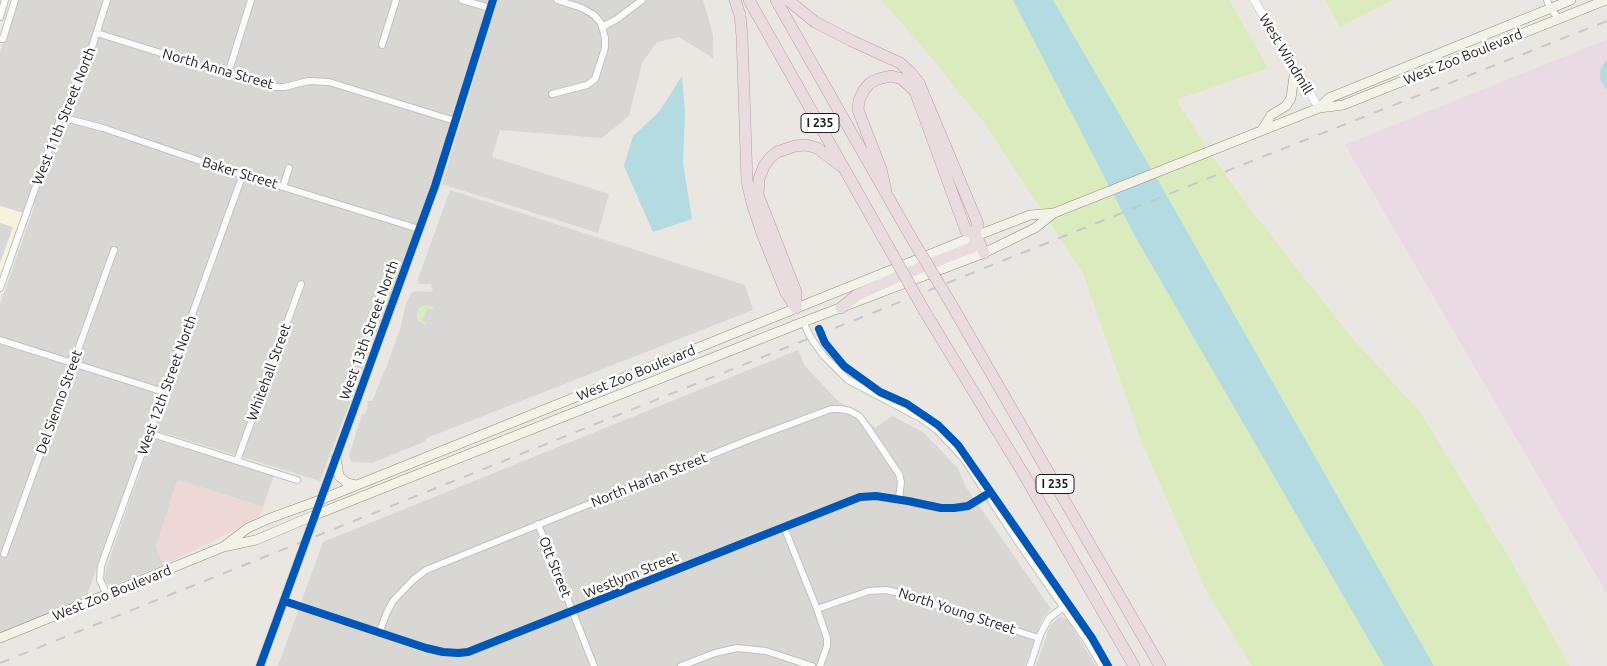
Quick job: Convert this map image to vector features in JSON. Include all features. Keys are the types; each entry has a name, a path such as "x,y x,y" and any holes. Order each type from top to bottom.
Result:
{"highway":[{"path":"735,0 740,15 742,36 747,181 763,236 786,293 796,308"},
{"name":"I 235","path":"749,0 925,312 1022,473 1134,666"},
{"name":"I 235","path":"776,0 1160,666"},
{"path":"788,0 816,22 900,63 911,73 920,84 978,224 973,247 897,277 857,296 841,308"},
{"path":"886,191 881,169 858,110 859,100 870,83 891,76 902,79 915,91 966,231 976,234"},
{"path":"796,308 796,292 758,195 761,172 777,152 795,146 806,145 816,148 847,172"},
{"path":"976,234 984,253"}],"main road":[{"name":"West Zoo Boulevard","path":"1319,108 1329,98 1554,3 1571,0"},
{"name":"West Zoo Boulevard","path":"223,547 248,528 976,234 1030,215 1054,213 1319,108 1343,105 1606,0"},
{"path":"1262,130 1271,115 1286,106 1291,98 1294,69"},
{"name":"West Zoo Boulevard","path":"0,638 223,547 256,540 804,322 984,253 1035,228 1054,213"},
{"path":"796,308 804,322"},
{"path":"336,458 339,476 347,483 357,485"}],"street":[{"path":"0,17 5,0"},
{"path":"1,39 15,0"},
{"name":"West 11th Street North","path":"0,288 42,165 65,107 82,78 107,0"},
{"path":"228,74 251,0"},
{"path":"382,45 396,0"},
{"path":"462,0 492,4"},
{"path":"552,94 587,85 596,76 605,48 605,38 601,23 594,15 582,8 558,0"},
{"path":"602,27 617,19 642,0"},
{"name":"West Windmill","path":"1254,0 1319,108"},
{"path":"1554,3 1559,19"},
{"name":"West 13th Street North","path":"260,666 419,229 492,4"},
{"name":"North Anna Street","path":"96,33 275,87 284,87 308,81 329,82 455,122"},
{"name":"Baker Street","path":"61,117 103,128 167,151 419,229"},
{"path":"283,187 289,168"},
{"name":"West 12th Street North","path":"107,595 100,580 101,566 243,174"},
{"name":"Del Sienno Street","path":"4,554 114,250"},
{"name":"Whitehall Street","path":"237,461 301,284"},
{"path":"804,322 810,338 823,355 848,380 913,414 937,430 964,459 986,495 1064,607 1102,666"},
{"path":"0,340 164,392"},
{"name":"North Harlan Street","path":"379,633 393,601 414,579 426,570 821,412 837,408 850,411 859,416 899,474 901,482 899,499"},
{"path":"149,433 297,480"},
{"name":"Westlynn Street","path":"284,601 426,648 458,653 480,648 860,497 876,496 941,508 954,508 968,506 986,495"},
{"name":"Ott Street","path":"538,524 594,666"},
{"path":"784,527 827,638 820,666"},
{"name":"North Young Street","path":"817,609 869,591 886,590 1039,638"},
{"path":"1030,666 1048,618 1064,607"},
{"path":"680,666 715,653 737,648 766,651 812,666"}],"shaded area":[{"path":"17,0 488,0 429,189 320,481 148,428 84,600 0,632 0,304 35,205 26,201 23,213 0,206 0,52"},
{"path":"498,0 703,0 713,35 713,58 679,37 657,42 642,63 629,116 602,138 500,130 492,157 609,194 598,233 442,184"},
{"path":"1607,40 1607,594 1345,145"},
{"path":"450,190 745,285 753,310 427,438 424,442 372,463 352,462 349,456 362,414 365,414 368,407 367,401 372,401 385,371 411,293 416,291 433,292 431,284 419,284 418,279"},
{"path":"0,206 23,213 0,276"},
{"path":"0,223 13,227 0,263"},
{"path":"421,294 436,295 447,305 449,313 444,314 444,321 438,329 441,333 431,337 423,337 416,334 407,325 411,322 411,311 414,304 422,300","holes":["425,305 433,307 432,310 428,308 422,321 427,323 425,325 418,321 416,315 419,308"]},
{"path":"798,350 805,366 840,403 857,411 875,428 892,416 923,432 958,468 966,487 1051,609 1044,616 1025,666 278,666 323,542"},
{"path":"153,439 274,475 263,507 178,480 156,547 164,565 114,585 108,584 104,581 106,569"},
{"path":"177,480 263,507 258,519 164,565 156,547"},
{"path":"1061,617 1068,620 1096,666 1036,666 1050,626"}],"green space":[{"path":"881,0 1229,0 1268,68 1176,100 1209,152 1250,209 1352,338 1420,412 1514,566 1569,666 1434,666 1168,198 1170,197 1125,218 1384,666 1252,666 1207,592 1141,440 1083,273 985,124 920,44"},
{"path":"1325,0 1394,0 1340,27"},
{"path":"428,305 433,307 433,309 428,309 423,320 427,323 423,325 417,319 417,310 422,306"}],"water":[{"path":"1013,0 1053,0 1168,198 1434,666 1384,666 1136,238"},
{"path":"1607,59 1607,90 1601,81 1600,75 1601,68"},
{"path":"682,76 685,113 683,163 692,219 653,232 624,166 633,136 659,112"}],"railway":[{"path":"0,663 1214,176 1607,21"}],"cycle path":[{"path":"260,666 435,186 493,0"},
{"path":"819,329 825,343 844,366 880,392 907,404 938,425 958,445 1092,638 1108,666"},
{"path":"284,601 426,648 443,652 468,652 860,497 876,496 941,508 954,508 968,506 986,495"}]}
